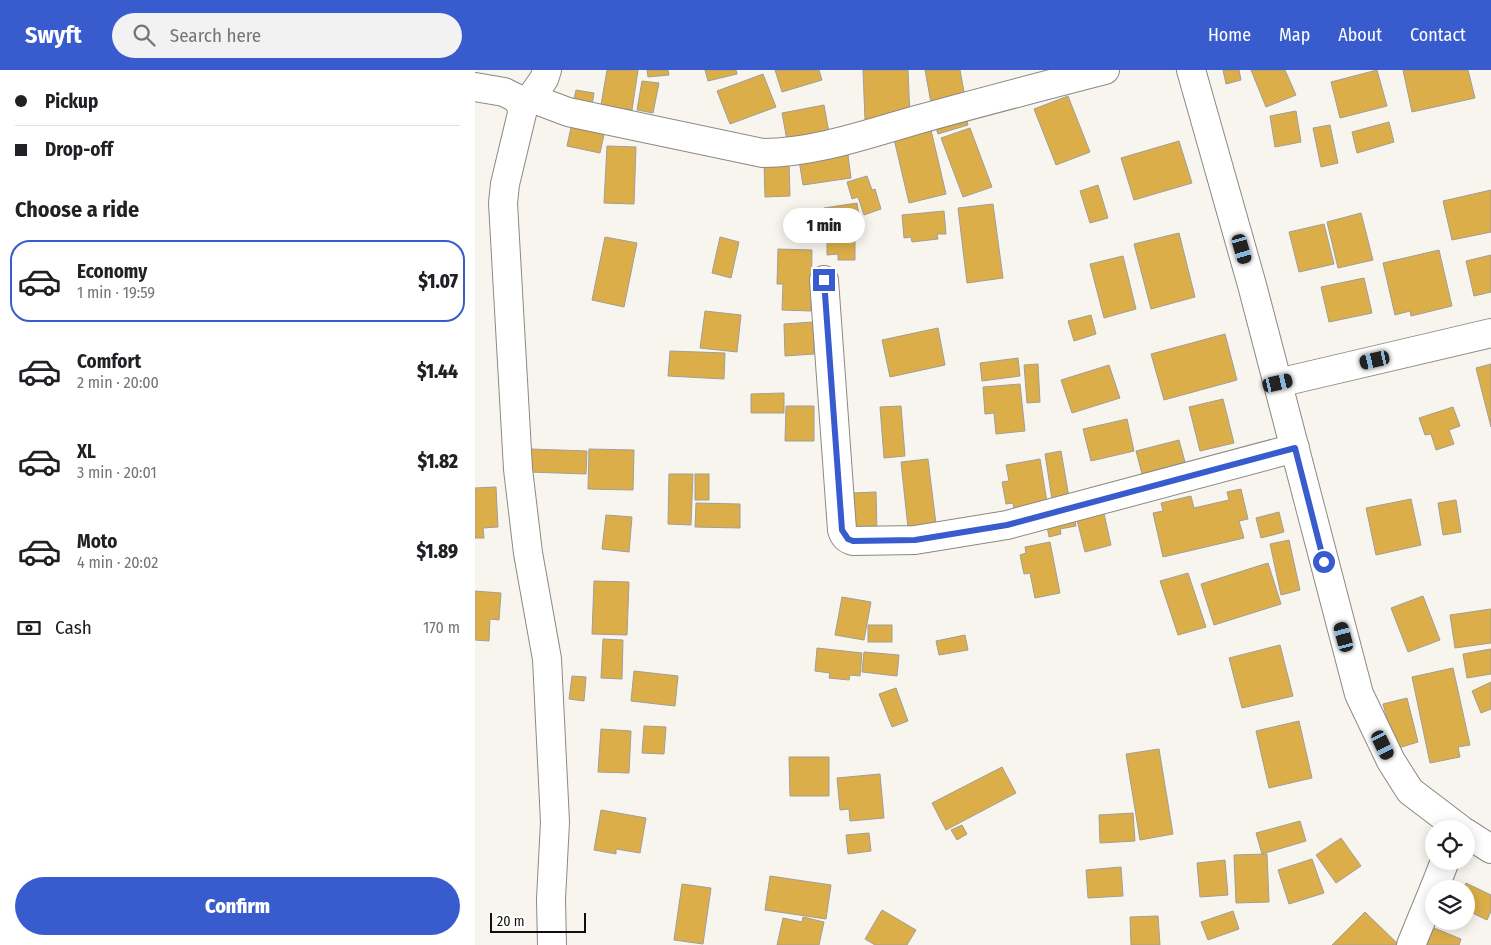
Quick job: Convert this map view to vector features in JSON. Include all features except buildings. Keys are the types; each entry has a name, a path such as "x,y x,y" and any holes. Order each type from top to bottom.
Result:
{"street":[{"path":"547,70 544,79 527,104 505,184 503,203 518,469 527,553 547,659 555,822 551,899 552,945"},
{"path":"475,87 504,92 527,104 763,153 784,153 843,141 997,97 1105,70"},
{"path":"1191,70 1252,285 1359,694 1391,761 1410,791 1448,820"},
{"path":"824,280 842,530 848,539 853,541 915,540 1007,525 1295,448"},
{"path":"1278,383 1491,333"},
{"path":"1475,839 1491,849"},
{"path":"1411,945 1425,911"}],"route":[{"path":"824,280 842,530 844,536 848,539 853,541 915,540 1007,525 1295,448 1324,562"}]}
